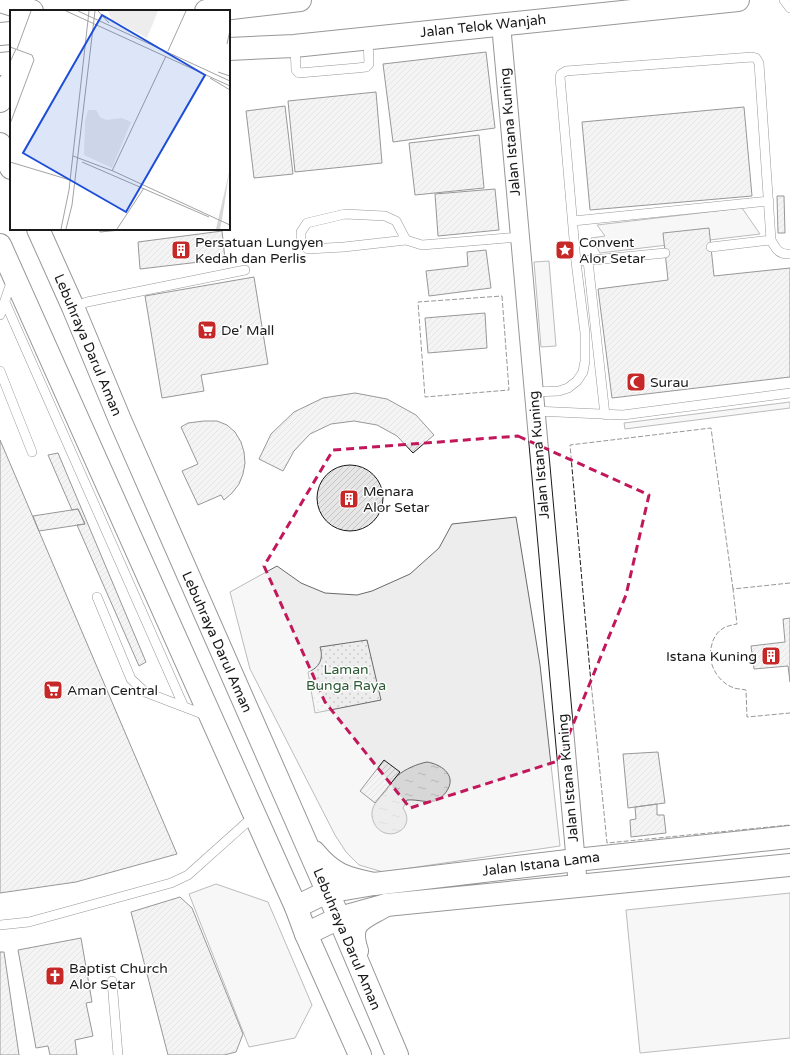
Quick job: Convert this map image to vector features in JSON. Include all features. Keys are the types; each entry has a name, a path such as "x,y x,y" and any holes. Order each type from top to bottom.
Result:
{"main road":[{"path":"215,10 300,0"},
{"name":"Jalan Telok Wanjah","path":"230,49 294,46 368,39 738,0"},
{"path":"0,2 28,10"},
{"path":"0,34 10,33"},
{"path":"0,64 10,63"},
{"path":"0,101 3,92 10,82"},
{"path":"0,144 10,166"},
{"name":"Lebuhraya Darul Aman","path":"38,230 73,307 120,420 339,918 397,1055"},
{"path":"0,245 296,907 306,934 360,1055"},
{"name":"Jalan Istana Lama","path":"296,907 327,892 374,884 790,837"},
{"path":"305,842 323,864 335,873 374,884"},
{"name":"Jalan Istana Lama","path":"306,934 339,918 386,905 790,865"},
{"path":"371,994 355,944 353,930 357,923 386,905"}],"street":[{"name":"Jalan Istana Kuning","path":"501,24 578,886"}],"lane":[{"path":"784,0 790,8"},
{"path":"534,392 559,391 568,388 577,381 584,372 585,361 585,333 576,262 560,77 563,72 570,70 752,57 756,58 759,63 771,240 779,252 790,254"},
{"path":"573,221 768,200"},
{"path":"406,240 396,221 386,216 345,214 307,223 301,232 301,244 308,249 344,247 406,240 422,246 520,237"},
{"path":"711,247 771,240"},
{"path":"576,262 665,253"},
{"path":"588,261 605,415"},
{"path":"73,307 86,302 245,270"},
{"path":"0,315 14,275"},
{"path":"5,302 184,706"},
{"path":"0,371 32,452"},
{"path":"536,411 623,415 790,393"},
{"path":"97,597 131,679 145,692 211,717"},
{"path":"0,925 29,922 171,883 188,875 255,815"},
{"path":"112,981 118,1055"}],"highlighted area":[{"path":"518,436 649,495 626,595 558,761 410,808 325,702 264,566 333,450"}],"shaded area":[{"path":"742,208 760,234 600,253 591,238 605,236 597,225"},
{"path":"549,261 556,346 541,347 534,262"},
{"path":"790,402 790,408 625,429 624,423"},
{"path":"516,517 540,665 560,846 383,872 359,865 346,852 335,835 250,669 230,592 277,566 301,583 325,593 357,595 372,591 410,574 439,548 452,524"},
{"path":"216,884 268,902 312,1005 295,1038 249,1047 189,894"},
{"path":"790,893 790,1038 640,1053 626,910"}],"green space":[{"name":"Laman Bunga Raya","path":"367,640 381,700 315,713 308,672 315,668 320,662 320,647"}],"water":[{"path":"427,762 441,767 448,774 450,784 446,792 438,800 434,801 407,800 403,808 407,816 406,823 403,828 392,834 379,830 374,823 372,816 373,808 377,801 400,773 411,767"}],"building":[{"path":"486,52 495,128 393,142 383,64"},
{"path":"376,92 382,163 295,172 288,101"},
{"path":"285,106 293,174 254,178 246,111"},
{"path":"744,107 752,196 590,210 582,122"},
{"path":"479,135 484,188 415,195 409,143"},
{"path":"495,189 499,230 438,236 435,194"},
{"path":"777,196 784,196 785,233 778,233"},
{"path":"709,228 714,276 790,268 790,377 612,398 598,289 668,280 663,233"},
{"path":"99,230 121,230 100,232"},
{"name":"Persatuan Lungyen Kedah dan Perlis","path":"222,231 225,259 140,269 138,242"},
{"path":"486,250 491,288 429,296 426,271 468,266 467,252"},
{"name":"De' Mall","path":"254,277 268,364 201,375 204,391 162,398 145,296"},
{"path":"485,313 487,348 428,353 425,318"},
{"path":"355,393 387,399 416,415 434,435 413,453 397,436 377,425 354,421 331,424 310,434 294,451 283,471 259,459 271,434 294,412 323,398"},
{"path":"217,421 227,425 235,432 241,442 245,463 239,484 232,493 224,500 221,495 198,505 182,471 198,464 181,427 188,423"},
{"name":"Aman Central","path":"0,440 177,854 76,882 0,893"},
{"path":"58,453 146,662 139,666 77,525 85,524 78,509 72,510 48,455"},
{"name":"Menara Alor Setar","path":"350,465 363,467 373,475 381,485 383,498 381,511 373,521 363,529 350,531 337,529 327,521 319,511 317,498 319,485 327,475 337,467"},
{"path":"78,509 85,524 39,531 33,516"},
{"name":"Istana Kuning","path":"790,618 790,682 788,666 754,669 751,646 785,642 783,619"},
{"path":"658,752 665,803 628,808 623,754"},
{"path":"384,760 400,772 375,803 360,791"},
{"path":"657,804 657,815 664,815 666,833 631,837 630,820 636,819 635,807"},
{"path":"180,897 192,908 243,1034 236,1052 224,1055 168,1055 131,912"},
{"name":"Baptist Church Alor Setar","path":"81,938 92,1002 86,1003 93,1036 75,1040 77,1055 50,1055 48,1046 36,1048 18,950"},
{"path":"0,952 4,952 19,1055 0,1055"}],"fence":[{"path":"502,296 509,390 425,397 418,302 502,296"},
{"path":"733,589 711,428 570,445 607,843 790,825"},
{"path":"790,583 733,589 737,624 720,630 714,638 711,651 712,664 718,676 728,685 734,688 746,690 747,717 790,713"}],"place":[{"name":"Persatuan Lungyen Kedah dan Perlis","path":"181,250"},
{"name":"Convent Alor Setar","path":"565,250"},
{"name":"De' Mall","path":"207,330"},
{"name":"Surau","path":"636,382"},
{"name":"Menara Alor Setar","path":"349,499"},
{"name":"Istana Kuning","path":"771,656"},
{"name":"Aman Central","path":"53,690"},
{"name":"Baptist Church Alor Setar","path":"55,976"}]}
